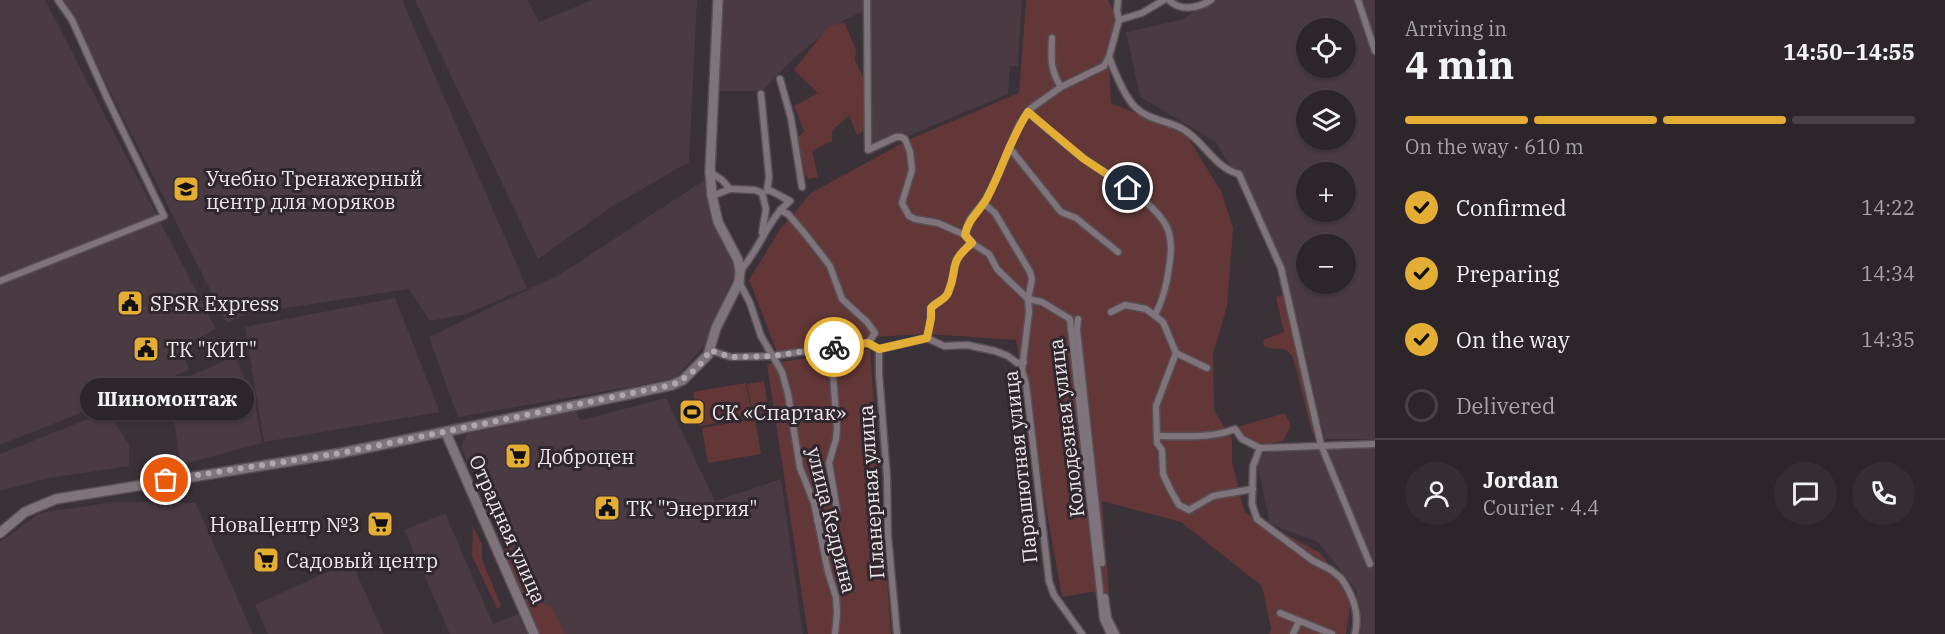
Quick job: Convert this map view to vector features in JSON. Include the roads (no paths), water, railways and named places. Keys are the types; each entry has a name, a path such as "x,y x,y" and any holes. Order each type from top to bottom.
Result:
{"main road":[{"path":"0,533 25,512 56,499 341,453 672,385 683,380 708,355 717,328 739,282 738,260 718,222 712,196 710,172 718,0"},
{"name":"Отрадная улица","path":"446,433 534,634"}],"street":[{"path":"0,281 164,216 72,20 58,0"},
{"name":"Колодезная улица","path":"867,0 868,150 896,137 901,136 906,139 912,170 903,198 906,211 915,219 938,223 965,235 972,243 989,254 996,269 1028,299 1042,302 1070,319 1103,619 1110,634"},
{"path":"965,235 970,219 983,203 1030,109 1061,87 1104,66 1109,57 1119,20 1118,0"},
{"path":"1119,20 1142,13 1164,0"},
{"path":"1169,0 1174,5 1184,8 1206,4 1211,0"},
{"path":"1358,0 1375,51"},
{"path":"1052,38 1054,75 1061,87"},
{"path":"1109,57 1133,106 1150,118 1182,128 1227,171 1239,174 1281,268 1321,445 1370,564"},
{"path":"780,79 791,118 802,187"},
{"path":"760,239 766,209 765,192 769,177 762,124 761,94"},
{"path":"1028,112 1084,159 1136,195 1168,229 1171,243 1168,276 1162,302 1155,315"},
{"path":"1009,147 1061,212 1076,218 1118,252"},
{"path":"710,172 730,189"},
{"path":"712,196 730,189 755,190 790,201 771,221 749,261 740,271"},
{"name":"Парашютная улица","path":"983,203 995,213 1032,279 1022,370 1026,384 1049,581 1054,595 1082,634"},
{"path":"780,210 788,214 830,266 842,299 867,322 875,333 868,343"},
{"path":"927,338 931,308 946,296 957,258 972,243"},
{"name":"улица Кедрина","path":"739,282 750,303 761,336 782,372 788,394 800,468 814,503 836,597 835,634"},
{"path":"1111,312 1125,305 1146,309 1162,322 1176,353 1207,368"},
{"name":"Колодезная улица","path":"1078,319 1077,330 1108,618 1116,634"},
{"path":"709,350 731,357 773,356 868,343 879,349 927,338 945,346 967,345 995,351 1008,356 1017,363 1024,362"},
{"path":"817,520 830,518 837,510 829,463 837,428 831,348"},
{"name":"Планерная улица","path":"879,349 887,477 888,536 897,634"},
{"path":"1176,353 1156,406 1157,443 1162,450 1163,474 1179,505 1189,510 1213,496 1253,489"},
{"path":"1157,436 1207,436 1235,429 1242,439 1260,448 1375,444"},
{"path":"1260,448 1253,466 1254,512 1263,525 1341,578 1348,588 1357,611 1355,634"},
{"path":"1280,613 1332,634"},
{"path":"1293,634 1299,621"}],"place":[{"name":"Учебно Тренажерный центр для моряков","path":"186,189"},
{"name":"SPSR Express","path":"130,303"},
{"name":"ТК \"КИТ\"","path":"146,349"},
{"name":"СК «Спартак»","path":"692,412"},
{"name":"Доброцен","path":"518,456"},
{"name":"Шиномонтаж","path":"166,480"},
{"name":"ТК \"Энергия\"","path":"607,508"},
{"name":"НоваЦентр №3","path":"380,524"},
{"name":"Садовый центр","path":"266,560"}]}
